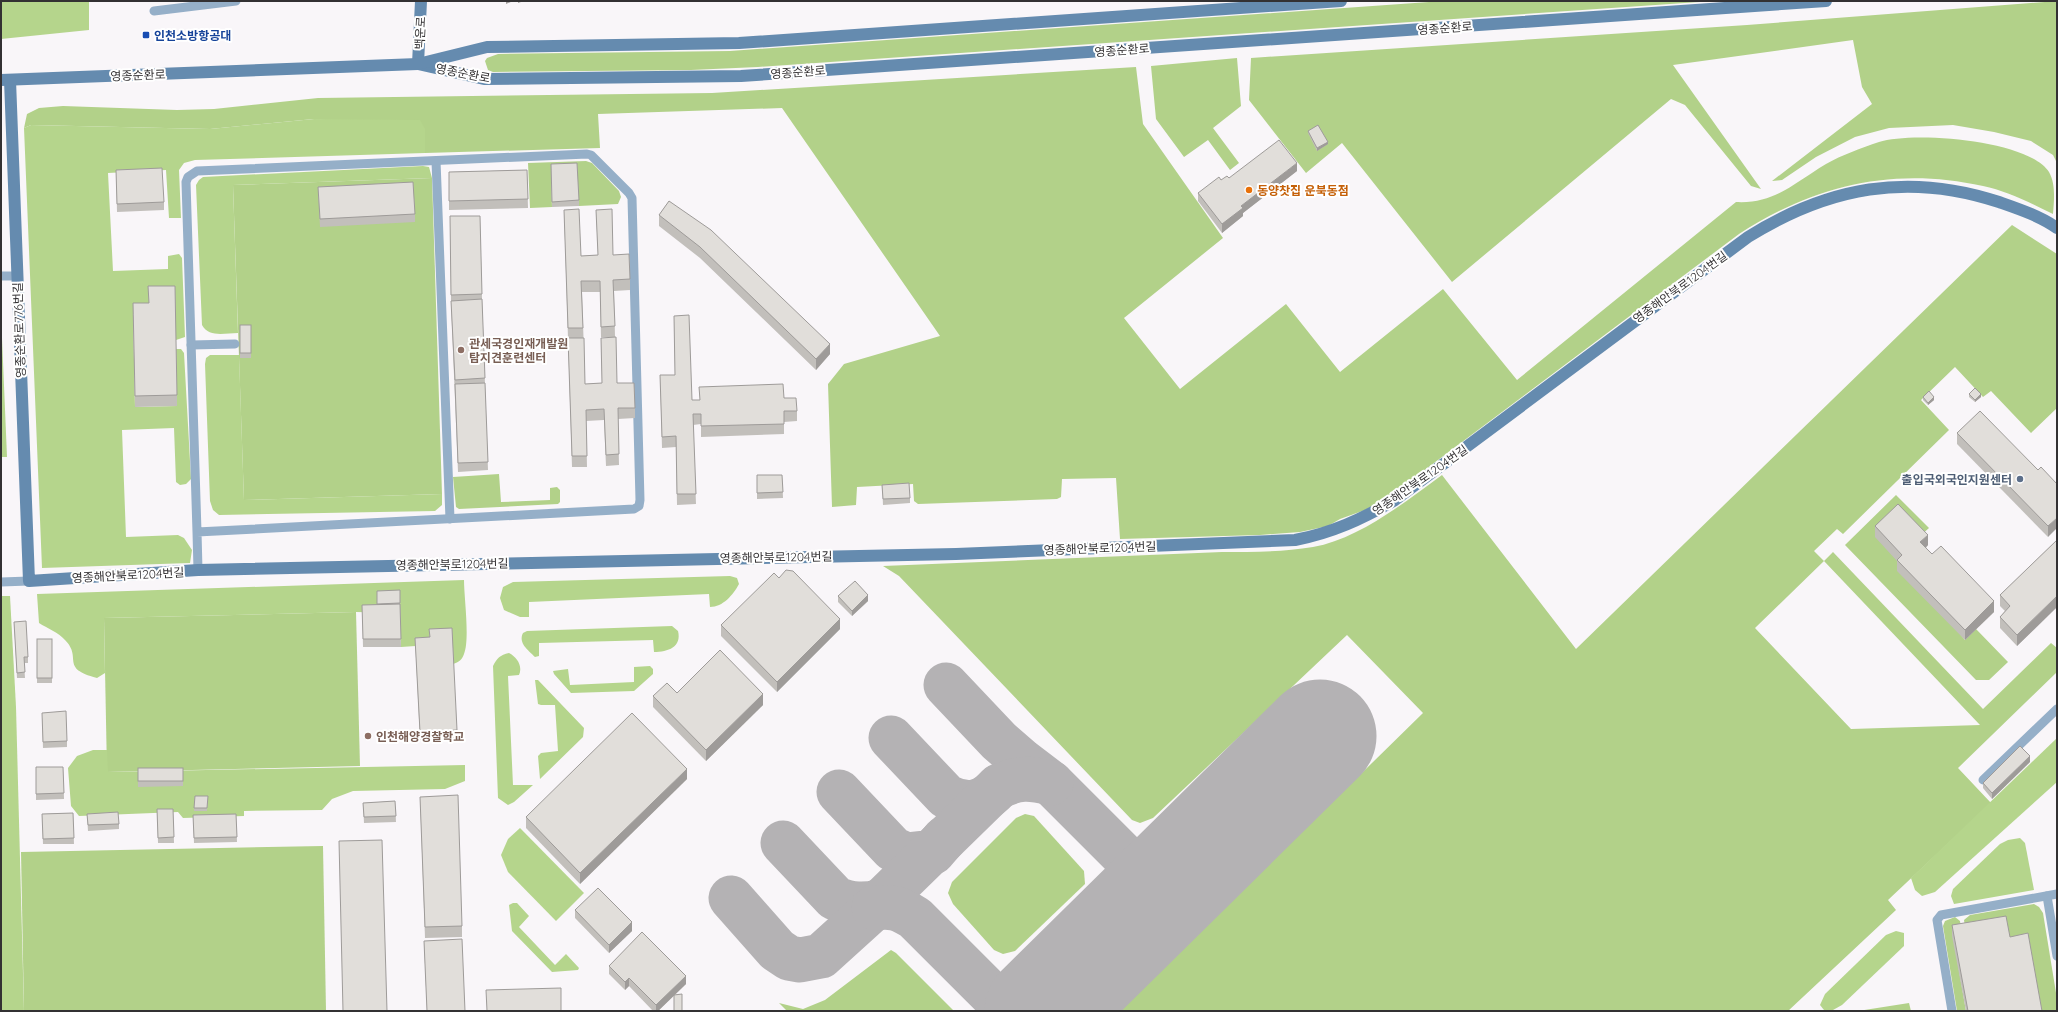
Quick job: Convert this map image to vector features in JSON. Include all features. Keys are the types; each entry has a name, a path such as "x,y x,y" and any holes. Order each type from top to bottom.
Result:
{"main road":[{"name":"백운로","path":"418,64 421,1"},
{"name":"영종순환로","path":"6,80 418,64 487,47 739,43 1341,1"},
{"name":"영종순환로","path":"418,64 484,79 742,76 1826,1"},
{"name":"영종순환로776번길","path":"6,80 17,276 29,581"},
{"name":"영종해안북로1204번길","path":"29,581 198,570 956,554 1270,542 1320,535 1346,526 1395,500 1748,237 1774,221 1800,208 1852,191 1879,188 1929,188 1987,198 2018,208 2057,227"}],"lane":[{"path":"154,11 236,1"},
{"path":"197,532 634,509 639,506 632,198 591,155 587,154 197,171 191,174 186,182 198,570"},
{"path":"436,161 450,519"},
{"path":"1,276 17,276"},
{"path":"191,345 235,344"},
{"path":"1,582 29,581"},
{"path":"1983,780 2057,709"},
{"path":"1952,1011 1937,920 1941,915 2057,894"},
{"path":"2047,896 2057,956"}],"green space":[{"path":"1,1 89,1 89,30 1,39"},
{"path":"1443,1 1714,1 758,67 691,70 493,72 488,70 485,61 487,58 498,54 730,51"},
{"path":"2057,1 2057,163 2053,155 2031,141 1994,132 1953,125 1889,128 1855,137 1816,157 1782,180 1772,181 1872,104 1862,87 1853,40 1673,65 1761,189 1751,186 1685,105 1671,99 1452,282 1342,143 1306,173 1249,100 1251,58 1747,25"},
{"path":"1237,58 1241,106 1213,128 1239,163 1230,170 1208,140 1184,157 1156,119 1151,66"},
{"path":"1136,67 1143,124 1223,238 1124,318 1180,389 1286,304 1340,372 1443,289 1517,380 1736,202 1750,202 1773,196 1794,185 1826,164 1879,142 1895,139 1942,138 1969,141 2019,152 2037,161 2049,172 2054,187 2053,214 2001,191 1950,180 1918,178 1886,179 1856,184 1826,192 1796,203 1767,217 1739,234 1398,490 1365,510 1340,519 1328,526 1300,532 1260,535 1120,539 1116,478 1062,479 1061,497 1057,499 918,504 914,501 913,484 857,487 856,505 832,507 828,384 844,364 940,336 782,108 598,114 600,148 425,153 425,129 314,119 210,129 31,125 24,128 27,114 39,108 63,106 177,110 214,109 318,98 712,93"},
{"path":"314,119 420,120 425,129 425,153 195,160 184,163 179,170 181,218 169,218 166,170 108,173 113,271 168,269 168,256 179,254 182,258 185,337 176,340 149,313 133,314 135,407 177,406 176,349 181,349 184,353 191,479 186,484 180,485 176,482 174,428 122,430 126,537 178,535 184,538 192,550 190,563 42,568 24,128 31,125 210,129"},
{"path":"586,161 592,163 619,191 621,197 618,204 579,206 551,170 552,207 530,208 528,163"},
{"path":"423,166 429,167 432,178 233,185 238,333 213,333 209,332 202,325 196,185 203,177"},
{"path":"432,178 442,494 244,500 233,185"},
{"path":"2012,225 2057,254 2057,408 2031,433 1991,391 1983,397 1955,367 1921,400 1949,430 1843,534 1837,529 1814,551 1824,561 1833,552 1983,709 2051,643 2057,648 2057,672 1958,768 1991,803 1888,900 1896,910 1788,1011 1119,1011 1423,713 1347,635 1153,818 1140,823 1132,820 899,576 883,566 1268,551 1313,547 1330,543 1364,528 1397,508 1442,475 1576,649","holes":["1824,561 1980,725 1851,729 1755,628"]},
{"path":"1,314 7,457 1,457"},
{"path":"210,355 239,355 244,500 442,494 442,505 435,511 219,515 213,510 210,501 205,364 206,358"},
{"path":"499,474 501,502 550,500 550,488 557,487 560,490 560,502 558,504 459,509 456,507 453,477"},
{"path":"1896,495 1929,528 1919,537 1902,566 1965,640 1976,629 2008,662 1989,680 1976,680 1845,545"},
{"path":"730,576 737,578 739,584 737,588 723,603 710,607 709,594 529,602 529,617 520,617 504,610 500,598 503,587 513,582"},
{"path":"464,580 467,629 466,647 459,662 453,664 430,645 401,647 400,613 356,612 104,618 105,673 97,678 78,670 75,666 70,646 62,637 39,623 37,594"},
{"path":"1,596 10,596 16,707 24,1011 1,1011"},
{"path":"356,612 360,766 107,772 104,618"},
{"path":"672,626 678,631 679,636 676,645 669,650 659,652 654,652 653,640 539,643 539,656 535,657 524,646 522,640 523,633 527,631"},
{"path":"509,653 517,659 520,665 519,675 508,676 513,785 533,785 514,802 508,805 498,798 493,666 499,657"},
{"path":"650,666 653,669 653,674 634,691 571,693 553,671 568,669 570,685 634,682 634,667"},
{"path":"535,680 538,680 584,728 583,737 540,779 538,756 541,753 558,751 555,705 538,704"},
{"path":"2057,738 2057,782 1935,892 1922,896 1915,890 1911,878"},
{"path":"93,750 107,750 108,772 465,765 465,781 445,789 353,791 332,799 322,810 244,811 244,816 183,818 178,812 79,816 71,806 68,768 77,756"},
{"path":"1025,814 1034,816 1084,871 1085,884 1015,951 1003,954 994,950 953,904 948,893 952,882 1016,818"},
{"path":"520,828 584,893 556,921 508,872 501,855 508,839"},
{"path":"2020,838 2025,843 2034,890 1954,904 1951,896 1953,889 2000,844 2008,840"},
{"path":"323,846 326,1011 24,1011 21,852"},
{"path":"517,903 529,916 519,927 555,965 566,954 579,968 578,970 552,972 512,931 509,905"},
{"path":"2034,904 2039,907 2043,913 2057,999 2057,1011 2040,1011 1966,933 1964,920 1970,915"},
{"path":"1955,917 1960,921 1962,934 1953,936 1966,1011 1957,1011 1943,926 1945,921"},
{"path":"1896,931 1904,933 1904,946 1842,1005 1833,1010 1824,1010 1820,1005 1825,994 1886,935"},
{"path":"891,950 896,953 954,1011 787,1011 779,1003 803,1009 825,1000"},
{"path":"1909,1003 1911,1011 1858,1011"}],"building":[{"path":"1318,125 1328,142 1317,148 1308,131"},
{"path":"1279,140 1297,163 1241,206 1243,208 1222,224 1198,193 1219,177 1221,180 1227,176 1229,178"},
{"path":"577,163 579,200 552,202 551,164"},
{"path":"162,168 164,202 117,204 116,170"},
{"path":"527,170 528,199 449,201 449,172"},
{"path":"413,182 415,214 320,219 318,187"},
{"path":"669,201 711,230 830,344 816,359 700,247 659,215"},
{"path":"579,209 581,256 598,255 596,210 612,209 613,255 629,254 630,279 613,280 615,326 601,327 600,281 581,281 583,328 568,328 564,210"},
{"path":"450,216 480,216 482,294 451,295"},
{"path":"148,286 175,286 177,395 135,396 133,303 149,303"},
{"path":"482,299 485,378 455,380 451,301"},
{"path":"689,315 692,400 700,400 699,387 783,384 784,398 796,398 797,411 784,411 784,424 701,426 701,414 693,414 696,494 677,494 676,436 662,437 660,375 675,375 674,316"},
{"path":"240,325 251,325 251,353 240,353"},
{"path":"616,337 617,383 634,383 635,408 618,408 619,454 606,455 604,409 586,410 587,456 572,456 568,338 584,338 585,384 602,383 601,338"},
{"path":"485,383 488,462 458,463 455,384"},
{"path":"1975,388 1981,394 1975,400 1969,394"},
{"path":"1929,391 1934,397 1928,403 1923,397"},
{"path":"1980,411 2038,470 2041,467 2057,484 2057,518 2048,526 1957,433"},
{"path":"757,475 782,475 783,492 757,493"},
{"path":"909,483 910,498 883,499 882,485"},
{"path":"1898,504 1928,535 1920,542 1932,554 1941,546 1994,601 1965,630 1897,560 1902,555 1875,526"},
{"path":"2057,540 2057,596 2017,635 2000,617 2010,606 2000,595"},
{"path":"786,570 793,571 840,619 777,682 721,625 774,573 779,578"},
{"path":"855,581 868,595 852,611 838,596"},
{"path":"400,590 400,603 377,604 377,591"},
{"path":"400,604 401,639 363,639 362,605"},
{"path":"26,621 28,657 24,657 25,672 17,673 14,622"},
{"path":"452,628 457,730 420,732 415,638 430,637 429,629"},
{"path":"37,639 52,639 52,678 37,678"},
{"path":"720,650 763,694 706,750 653,696 667,683 677,693"},
{"path":"66,711 67,741 43,742 42,713"},
{"path":"632,713 687,769 580,873 526,817"},
{"path":"2020,746 2030,756 1992,793 1983,783"},
{"path":"36,767 63,767 64,793 36,794"},
{"path":"138,768 183,768 183,781 138,781"},
{"path":"458,795 462,926 425,927 420,797"},
{"path":"195,796 208,796 207,808 194,808"},
{"path":"395,801 396,816 364,817 363,803"},
{"path":"157,809 173,809 174,837 158,838"},
{"path":"118,812 119,824 88,825 87,814"},
{"path":"73,813 74,838 43,839 42,814"},
{"path":"236,814 237,837 194,838 193,815"},
{"path":"382,840 387,1011 343,1011 339,841"},
{"path":"598,888 632,922 609,945 575,910"},
{"path":"2006,916 2010,937 2028,933 2042,1011 1968,1011 1952,925"},
{"path":"642,932 686,976 656,1005 629,978 625,982 609,966"},
{"path":"462,939 465,1011 427,1011 424,941"},
{"path":"561,988 561,1011 487,1011 486,990"},
{"path":"682,994 682,1011 674,1011 674,995"}],"taxiway":[{"path":"946,685 999,741 1051,783 1161,893"},
{"path":"891,738 946,796 961,802 975,802 987,797 999,786"},
{"path":"731,898 777,950 789,958 800,960 821,956 874,908 998,787 1012,781 1024,779 1051,783"},
{"path":"839,792 893,849 906,855 933,852 945,838"},
{"path":"783,843 835,898 858,904 869,904 881,901"},
{"path":"874,908 896,908 915,918 994,997 1006,1005 1024,1010 1044,1008"}],"runway":[{"path":"1041,1011 1320,736"}],"place":[{"name":"인천소방항공대","path":"146,35"},
{"name":"동양찻집 운북동점","path":"1249,190"},
{"name":"관세국경인재개발원 탐지견훈련센터","path":"461,350"},
{"name":"출입국외국인지원센터","path":"2020,479"},
{"name":"인천해양경찰학교","path":"368,736"}]}
